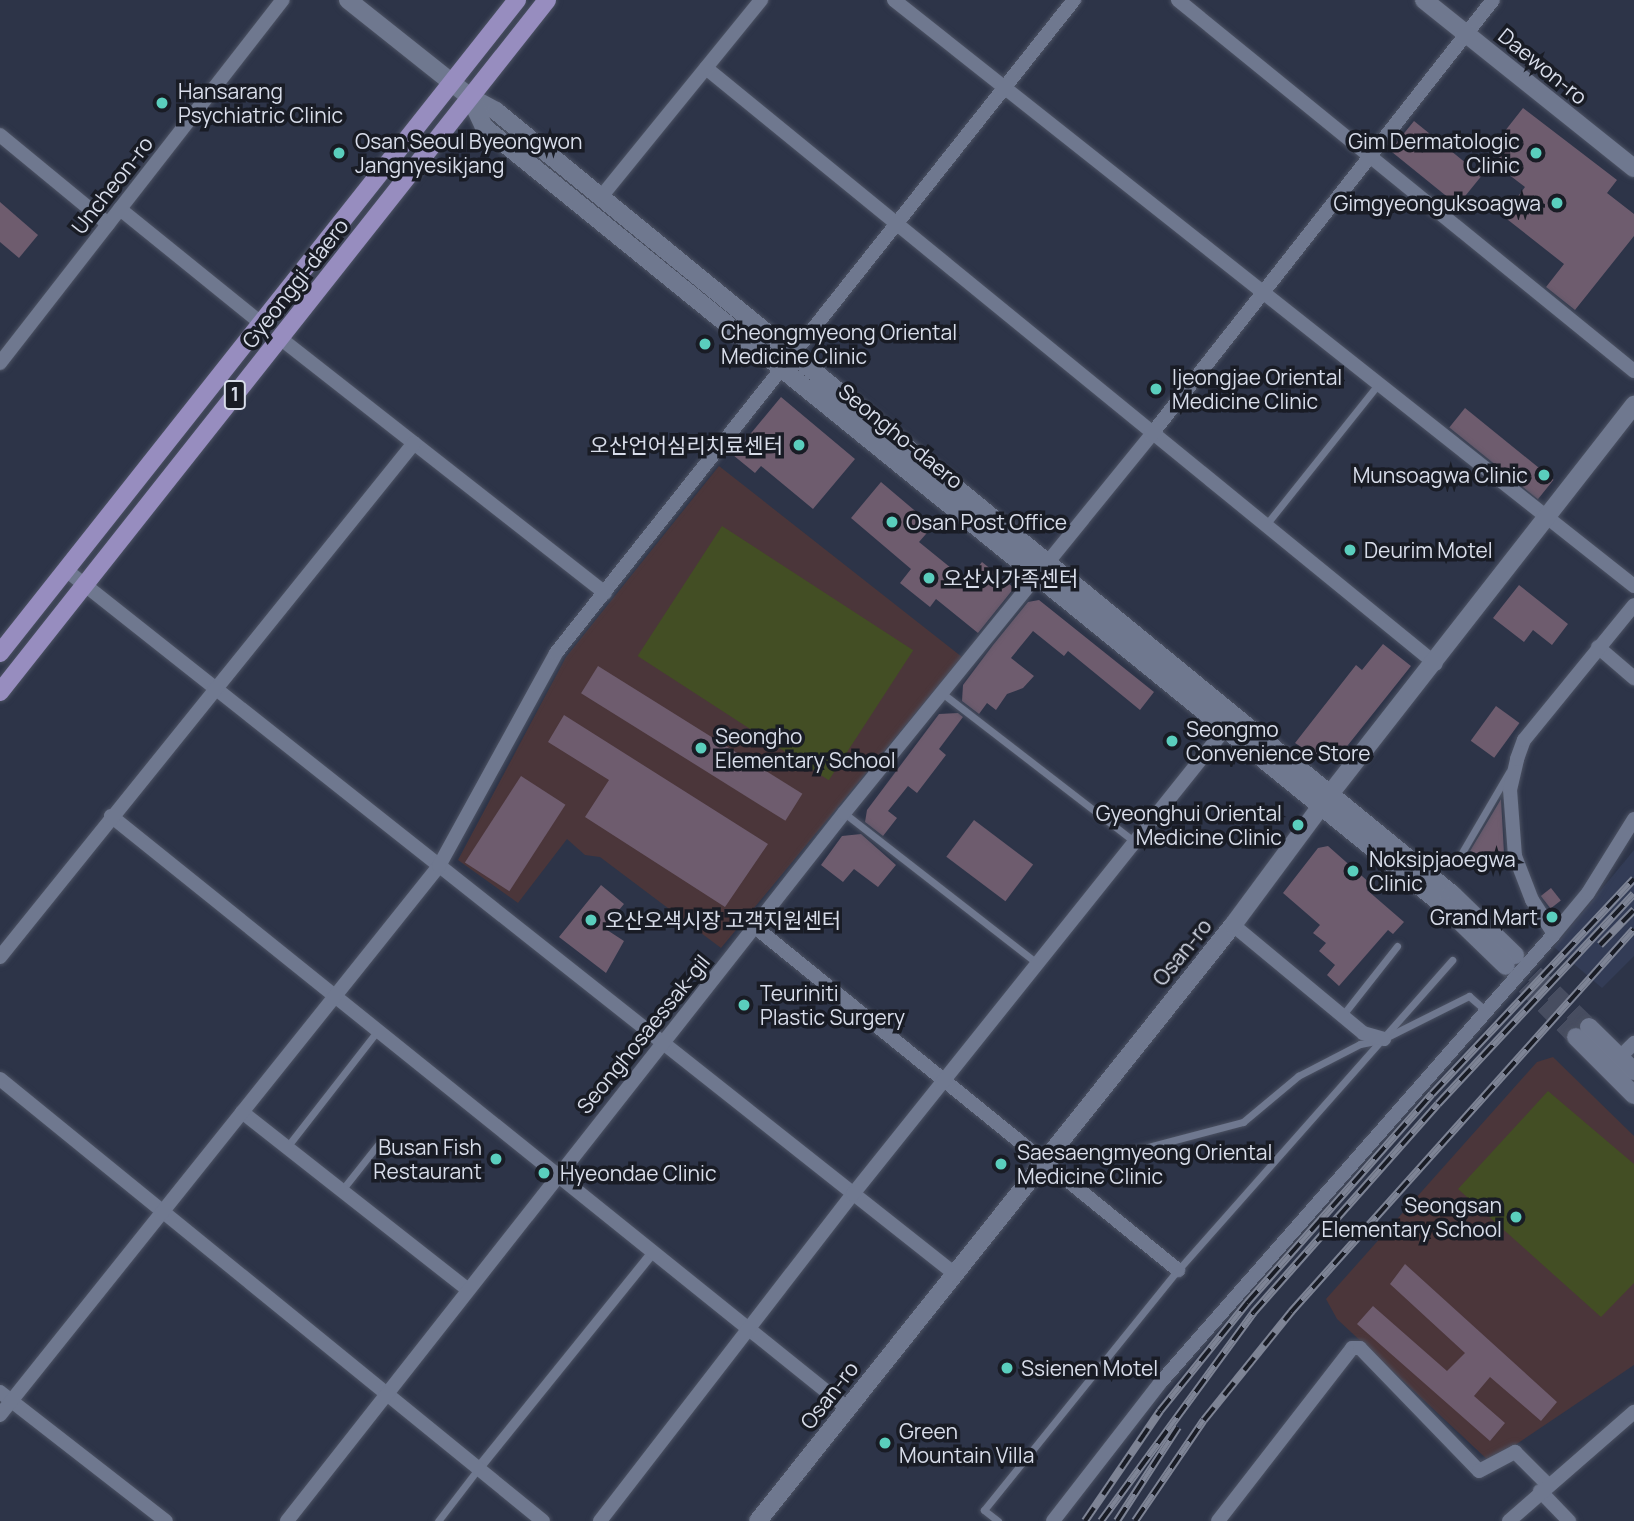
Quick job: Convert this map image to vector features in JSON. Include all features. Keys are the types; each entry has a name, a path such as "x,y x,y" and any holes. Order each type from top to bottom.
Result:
{"main road":[{"name":"Seongho-daero","path":"348,0 470,97 496,111 601,197 786,361"},
{"name":"Gyeonggi-daero","path":"0,653 517,0"},
{"name":"Gyeonggi-daero","path":"0,692 547,0"},
{"name":"Daewon-ro","path":"1424,0 1634,168"},
{"name":"Seongho-daero","path":"470,97 484,127 786,361 1326,800 1444,906 1511,960"},
{"name":"Osan-ro","path":"758,1521 1233,925 1326,800 1436,664 1634,405"},
{"name":"Seongho-daero","path":"1042,569 1225,729 1326,800"},
{"path":"1634,1071 1620,1057 1583,1032 1634,1095"}],"street":[{"name":"Uncheon-ro","path":"0,363 283,0"},
{"path":"601,197 761,0"},
{"path":"894,0 1006,85 1634,586"},
{"path":"0,1415 5,1397 162,1211 439,866 556,653 895,222 1074,0"},
{"path":"1178,0 1372,155 1634,371"},
{"name":"Seonghosaessak-gil","path":"287,1521 383,1394 844,813 1151,435 1493,0"},
{"path":"706,68 1151,435 1436,664"},
{"path":"0,135 108,224"},
{"path":"120,209 261,323"},
{"path":"280,338 605,593"},
{"path":"0,957 414,443"},
{"path":"66,570 955,1274"},
{"path":"1554,934 1532,900 1515,856 1510,790 1517,759 1524,740 1634,605"},
{"path":"1598,647 1634,678"},
{"path":"600,1521 853,1194 1225,729"},
{"path":"111,816 379,1029 556,1177 847,1408"},
{"path":"1053,1521 1160,1383 1588,893 1634,819"},
{"path":"1233,925 1363,1033 1384,1039"},
{"path":"755,927 1178,1270"},
{"path":"1620,1057 1634,1043"},
{"path":"0,1079 383,1394 543,1521"},
{"path":"242,1112 467,1289"},
{"path":"478,1469 652,1253"},
{"path":"1218,1521 1352,1348 1360,1348 1479,1471 1515,1452 1569,1521"},
{"path":"5,1397 166,1521"},
{"path":"1509,1521 1544,1487 1634,1412"}],"lane":[{"path":"1265,527 1378,383"},
{"path":"941,692 1135,842"},
{"path":"1457,861 1517,759"},
{"path":"844,813 1037,964"},
{"path":"1342,1016 1397,946"},
{"path":"998,1521 984,1510 1178,1270 1452,960"},
{"path":"1133,1151 1243,1122 1298,1076 1360,1044 1384,1039 1469,996 1486,1012"},
{"path":"287,1147 379,1029"},
{"path":"342,1191 380,1142"},
{"path":"438,1521 478,1469"}],"shaded area":[{"name":"Seongho Elementary School","path":"719,466 962,657 721,948 600,857 585,855 567,839 518,903 458,860 566,657"},
{"path":"1634,850 1634,956 1602,988 1554,947"},
{"name":"Seongsan Elementary School","path":"1553,1057 1634,1136 1634,1365 1490,1462 1337,1319 1326,1299 1537,1062"}],"green space":[{"path":"722,526 913,650 829,780 638,656"},
{"path":"1548,1091 1634,1164 1634,1283 1601,1317 1458,1189"}],"building":[{"path":"1523,108 1617,180 1607,193 1634,214 1634,236 1575,310 1546,287 1564,264 1503,216 1525,187 1508,174 1512,168 1490,150"},
{"path":"1414,121 1482,176 1458,205 1390,151"},
{"path":"0,202 38,235 19,258 0,242"},
{"path":"781,397 855,459 813,509 761,466 755,473 733,455"},
{"path":"1465,408 1554,480 1538,499 1449,427"},
{"path":"881,482 933,526 919,542 967,581 982,562 1014,588 978,633 936,599 930,607 900,583 911,569 851,518"},
{"path":"1519,585 1568,624 1552,645 1533,630 1524,642 1493,618"},
{"path":"1039,600 1154,692 1140,710 1068,651 1064,656 1033,631 1011,658 1034,676 1023,688 1007,694 996,710 987,703 979,714 962,701 963,685 993,645 1028,602"},
{"path":"1383,644 1411,666 1340,755 1317,757 1295,743 1356,665 1362,670"},
{"path":"598,666 802,794 785,821 581,693"},
{"path":"1496,706 1519,723 1494,758 1471,741"},
{"path":"958,713 963,717 939,749 946,755 917,793 908,786 888,811 897,818 883,836 865,822 867,810 939,714"},
{"path":"564,715 768,844 725,907 585,817 609,780 548,742"},
{"path":"521,776 565,805 509,891 465,862"},
{"path":"1501,799 1504,853 1496,850 1493,859 1470,851"},
{"path":"974,820 1033,865 1005,901 946,857"},
{"path":"861,834 896,865 878,887 854,869 843,882 821,865 842,836"},
{"path":"1328,846 1371,884 1367,890 1404,922 1393,934 1388,930 1339,986 1327,975 1335,965 1319,951 1326,943 1313,933 1320,925 1283,893 1318,848"},
{"name":"오산오색시장 고객지원센터","path":"601,885 624,904 604,928 624,941 606,973 559,937"},
{"path":"1551,888 1561,901 1551,909 1541,896"},
{"path":"1405,1264 1557,1402 1541,1421 1490,1377 1474,1396 1505,1423 1490,1441 1357,1324 1373,1306 1447,1371 1465,1353 1390,1284"}],"tunnel":[{"path":"1515,955 1589,1027"},
{"path":"1506,966 1576,1037"}],"railway":[{"path":"1085,1521 1160,1411 1247,1303 1432,1094 1634,879"},
{"path":"1101,1521 1253,1313 1438,1104 1634,894"},
{"path":"1600,945 1634,910"},
{"path":"1135,1521 1204,1420 1291,1312 1634,929"},
{"path":"1117,1521 1178,1427"}],"place":[{"name":"Hansarang Psychiatric Clinic","path":"162,103"},
{"name":"Osan Seoul Byeongwon Jangnyesikjang","path":"339,153"},
{"name":"Gim Dermatologic Clinic","path":"1536,153"},
{"name":"Gimgyeonguksoagwa","path":"1557,203"},
{"name":"Cheongmyeong Oriental Medicine Clinic","path":"705,344"},
{"name":"Ijeongjae Oriental Medicine Clinic","path":"1156,389"},
{"name":"오산언어심리치료센터","path":"799,445"},
{"name":"Munsoagwa Clinic","path":"1544,475"},
{"name":"Osan Post Office","path":"892,522"},
{"name":"Deurim Motel","path":"1350,550"},
{"name":"오산시가족센터","path":"929,578"},
{"name":"Seongmo Convenience Store","path":"1172,741"},
{"name":"Seongho Elementary School","path":"701,748"},
{"name":"Gyeonghui Oriental Medicine Clinic","path":"1298,825"},
{"name":"Noksipjaoegwa Clinic","path":"1353,871"},
{"name":"Grand Mart","path":"1552,917"},
{"name":"오산오색시장 고객지원센터","path":"591,920"},
{"name":"Teuriniti Plastic Surgery","path":"744,1005"},
{"name":"Busan Fish Restaurant","path":"496,1159"},
{"name":"Saesaengmyeong Oriental Medicine Clinic","path":"1001,1164"},
{"name":"Hyeondae Clinic","path":"544,1173"},
{"name":"Seongsan Elementary School","path":"1516,1217"},
{"name":"Ssienen Motel","path":"1007,1368"},
{"name":"Green Mountain Villa","path":"885,1443"}]}
